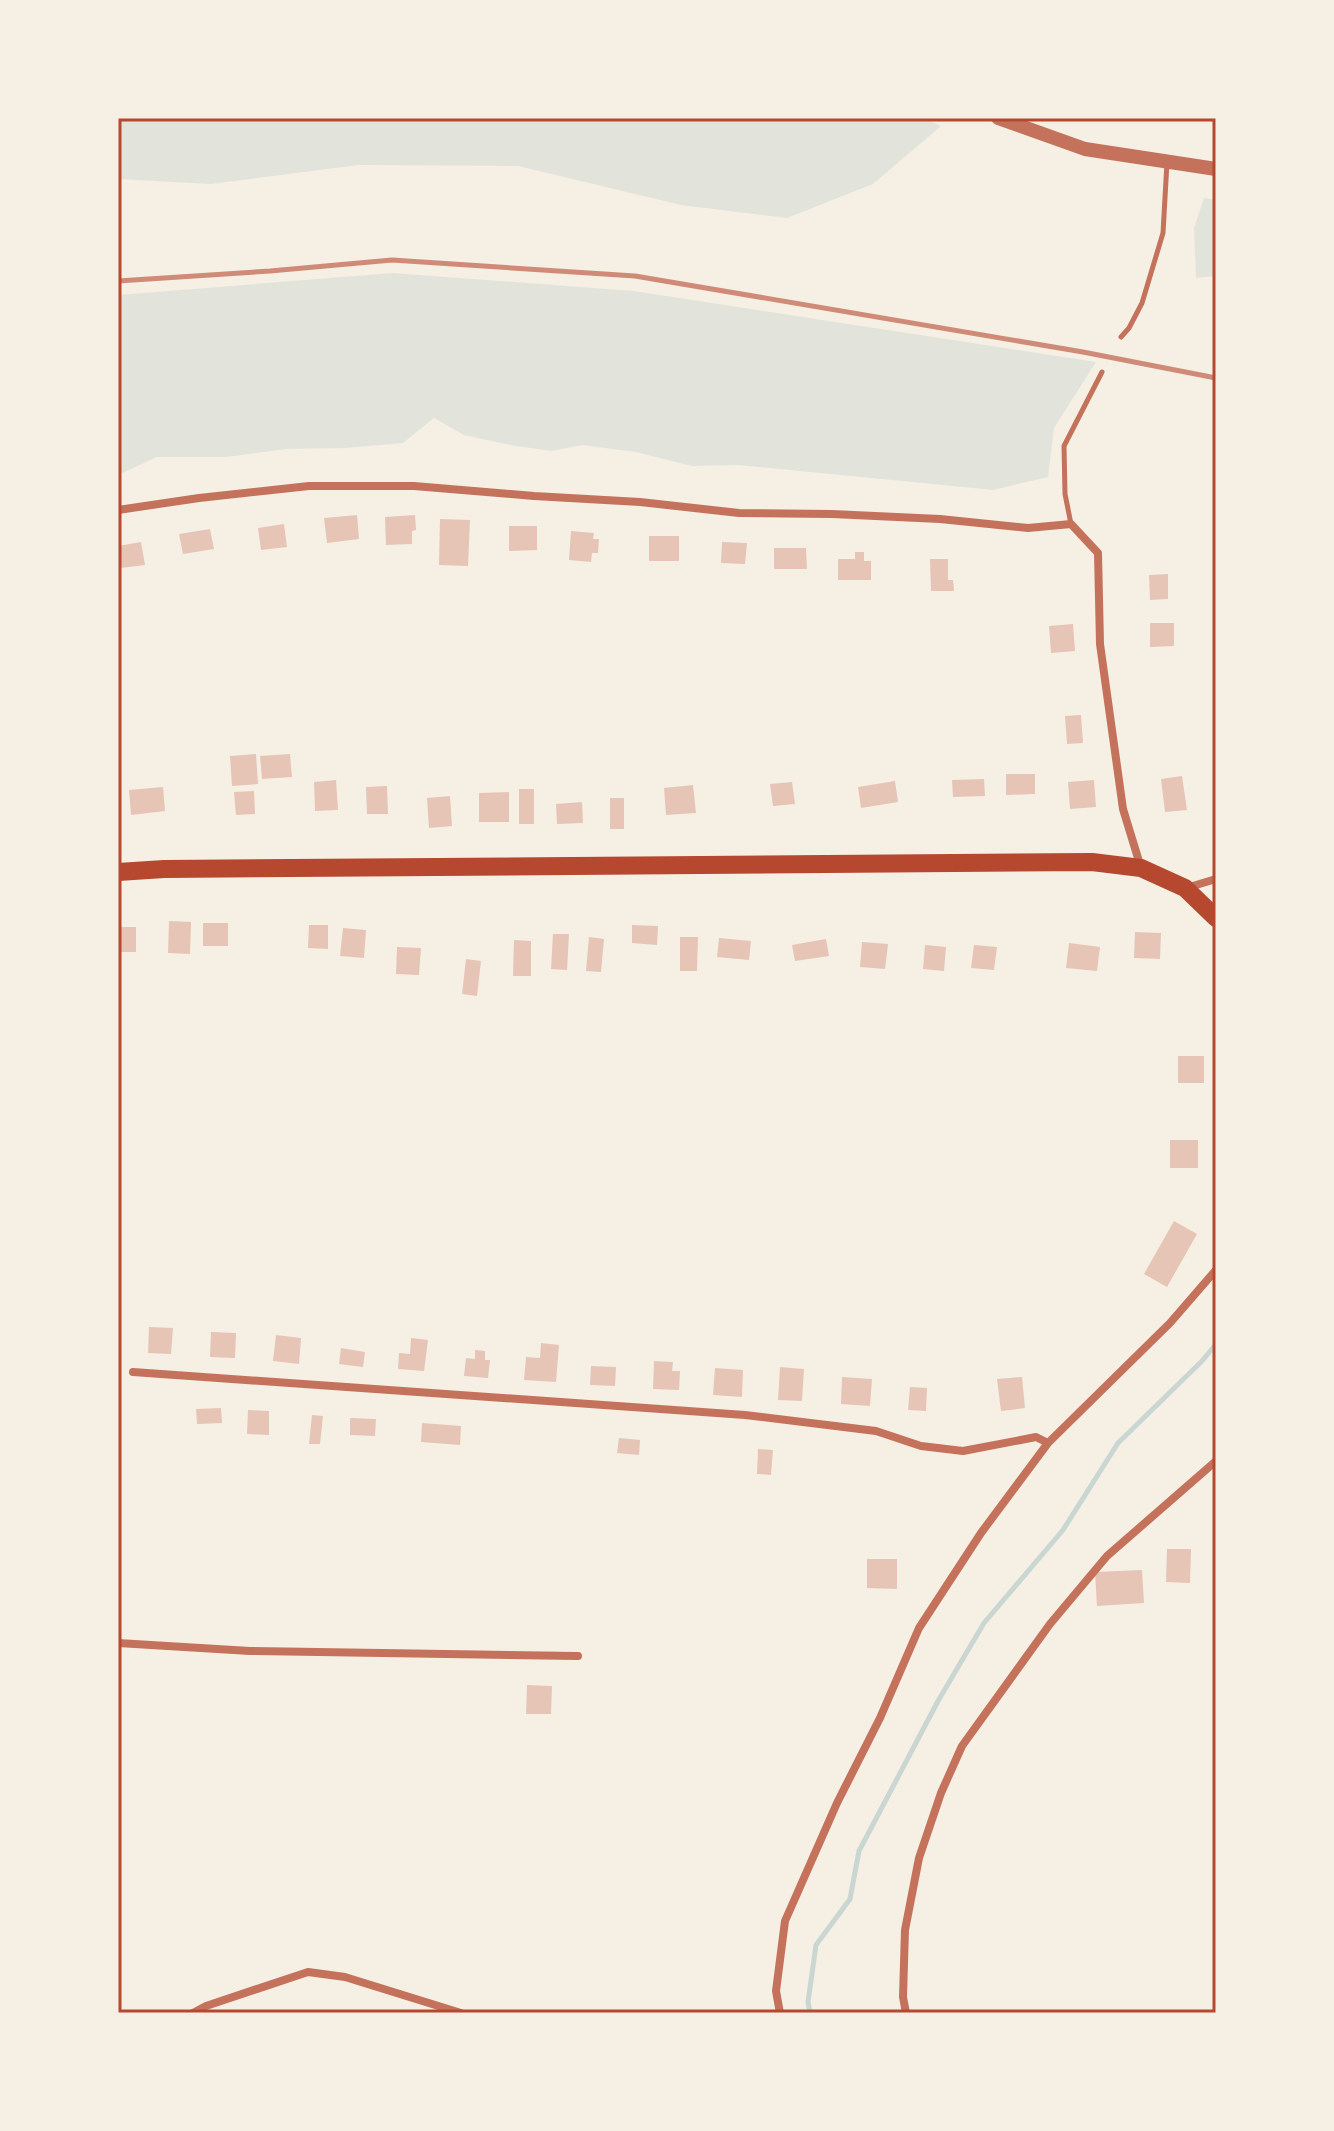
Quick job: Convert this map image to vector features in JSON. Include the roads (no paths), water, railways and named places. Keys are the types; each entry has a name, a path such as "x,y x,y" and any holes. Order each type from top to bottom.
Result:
{"main road":[{"path":"118,872 164,869 1078,862 1141,868 1185,888 1216,918"}],"street":[{"path":"998,118 1085,149 1216,169"},
{"path":"118,510 309,486 414,486 640,502 739,513 940,519 1028,528 1071,524 1098,553 1100,644 1123,809 1141,868"},
{"path":"1185,888 1216,879"},
{"path":"780,2013 776,1991 785,1921 919,1628 981,1533 1048,1443 1170,1323 1216,1270"},
{"path":"133,1372 745,1415 876,1431 921,1446 963,1451 1036,1437 1048,1443"},
{"path":"906,2013 903,1997 905,1930 919,1858 941,1793 962,1746 1050,1624 1107,1556 1216,1461"},
{"path":"118,1643 250,1651 578,1656"},
{"path":"193,2013 308,1972 345,1977 461,2013"}],"lane":[{"path":"1121,337 1142,303 1163,233 1167,161"},
{"path":"1071,524 1065,494 1064,446 1102,372"}],"waterway":[{"path":"810,2013 808,2002 816,1945 850,1899 859,1851 938,1701 984,1623 1063,1530 1118,1443 1216,1344"}],"railway":[{"path":"118,281 392,260 635,276 1083,352 1216,378"}]}
